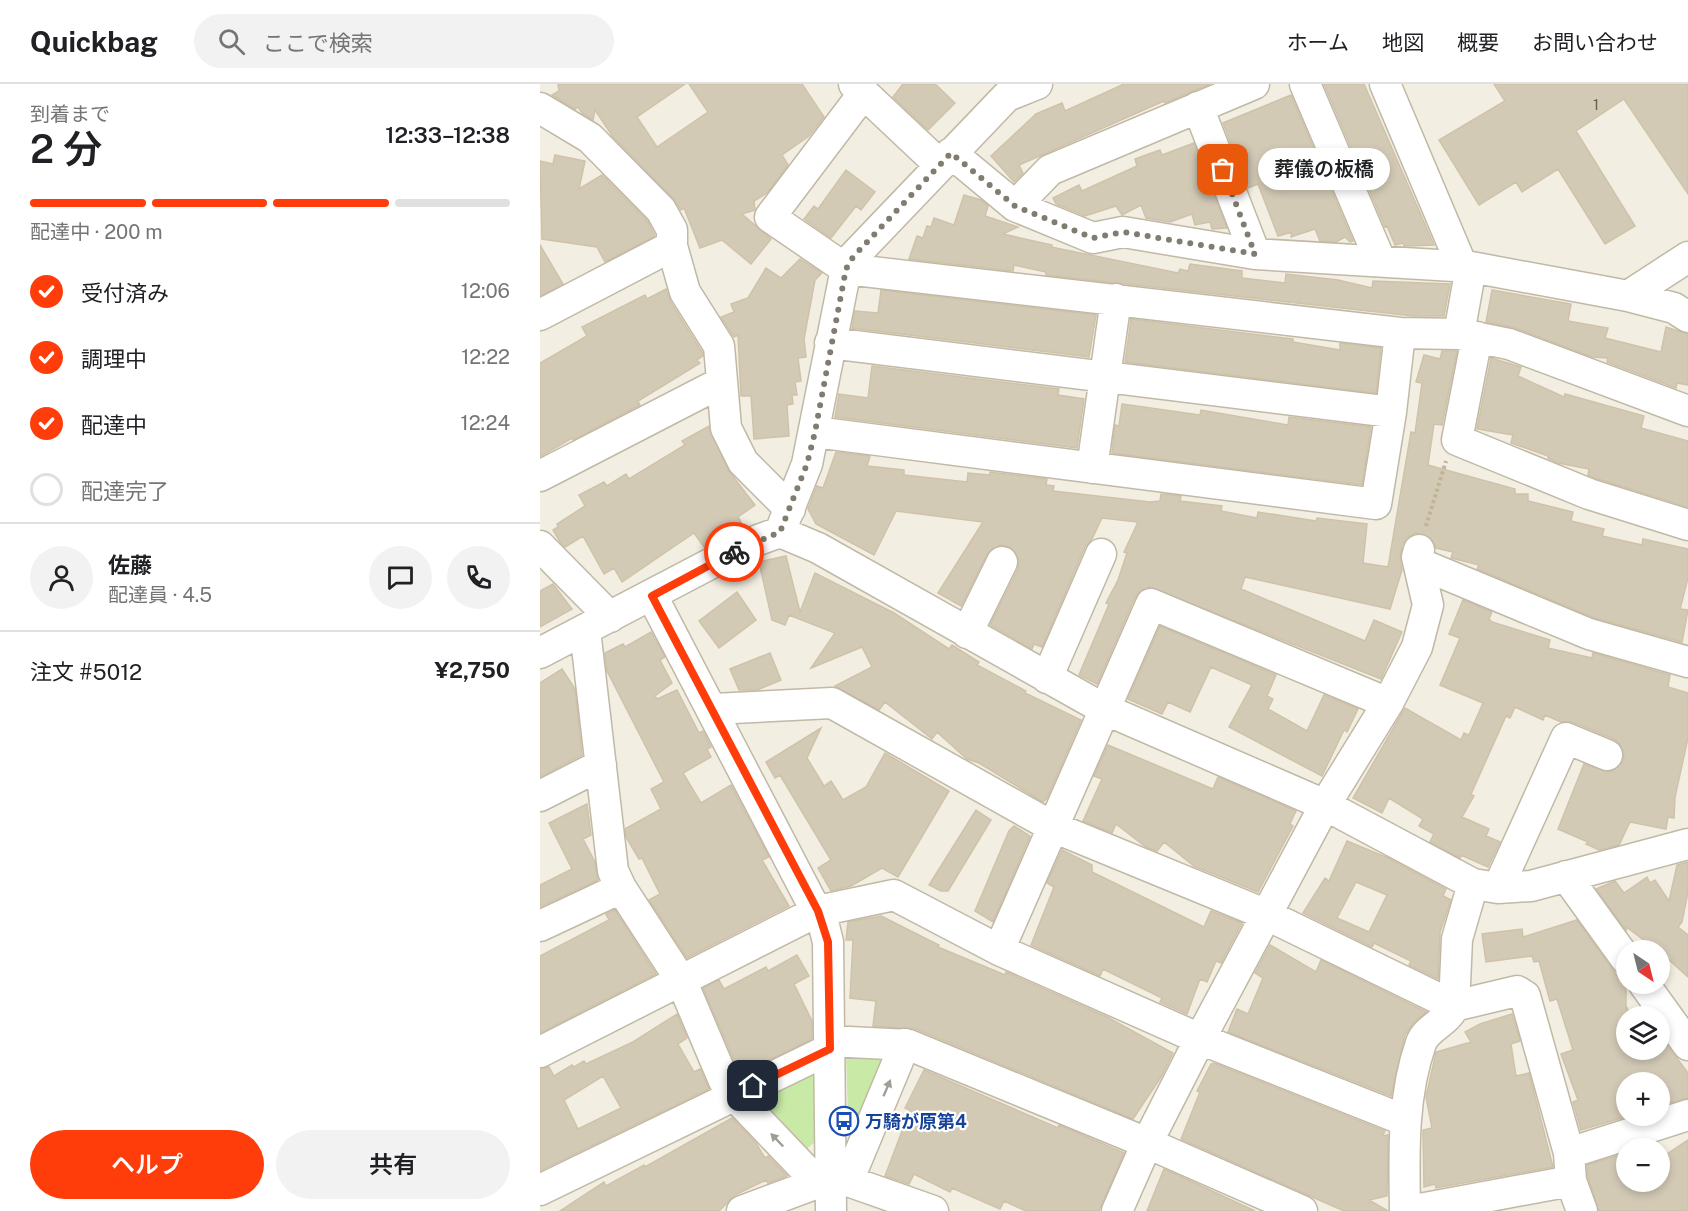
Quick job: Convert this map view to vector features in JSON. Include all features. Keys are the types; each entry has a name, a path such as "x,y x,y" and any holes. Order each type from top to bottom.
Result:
{"street":[{"path":"540,653 652,596 750,543 785,521 815,432 830,343 846,269 853,257 946,159 1004,90 1036,84"},
{"path":"1015,206 1050,170 1254,84"},
{"path":"1305,84 1380,261"},
{"path":"1385,84 1466,266 1468,336 1454,443 1589,494 1688,525"},
{"path":"1688,317 1674,308 1628,296 1466,266 1255,254 1123,232 1093,238 1015,206 946,159 858,89 770,217 846,269 1400,333 1468,336 1509,344 1688,411"},
{"path":"1198,107 1255,254"},
{"path":"540,108 590,138 661,210 672,230 672,246 685,292 719,346 726,428 743,462 785,521 818,548 1104,709 1326,805 1485,886 1531,886 1688,844"},
{"path":"540,315 672,246"},
{"path":"1628,296 1688,257"},
{"path":"1092,468 1116,299"},
{"path":"815,432 1376,504 1392,412 1400,333"},
{"path":"830,343 1392,412"},
{"path":"540,476 722,382"},
{"path":"540,546 597,624 601,765 614,871 621,888 682,982 724,1081 734,1095 832,1181 933,1211"},
{"path":"1047,678 1101,554"},
{"path":"1420,557 1589,634 1688,662"},
{"path":"1117,1211 1147,1143 1200,1039 1326,805 1418,647 1428,605 1420,557"},
{"path":"967,633 1002,562"},
{"path":"652,596 818,911 828,942 831,1211"},
{"path":"999,950 1151,604 1388,702"},
{"path":"713,710 832,703 1053,827 1267,915 1454,1006 1517,991 1525,996 1582,1211"},
{"path":"1607,755 1566,738 1457,939 1454,1006 1450,1015 1422,1040 1404,1120 1407,1211 1570,1167 1688,1115"},
{"path":"540,796 601,765"},
{"path":"1566,876 1616,945"},
{"path":"540,926 621,888"},
{"path":"540,1052 682,982 818,911 894,895 999,950 1200,1039 1404,1120"},
{"path":"1651,994 1688,1045"},
{"path":"742,1211 832,1181 905,1044"},
{"path":"550,1211 540,1192 830,1045 905,1044 1147,1143 1302,1211"}],"path":[{"path":"1420,557 1454,443"}],"green space":[{"path":"887,1052 849,1141 846,1056"},
{"path":"816,1067 817,1140 802,1153 749,1103"}],"building":[{"path":"558,84 685,84 637,117 657,147 708,112 689,84 802,84 824,117 809,136 782,155 788,165 767,193 754,201 755,210 742,214 771,239 751,264 722,240 700,248 684,208 681,210 673,198 613,137 595,110 593,120 582,113 578,107 575,109 552,95 559,91"},
{"path":"903,84 935,84 955,103 928,130 893,97"},
{"path":"1124,84 1210,84 1165,103 1164,101 1019,165 1023,173 1014,182 991,156 1036,114 1062,103 1065,111"},
{"path":"1324,84 1364,84 1434,245 1404,246 1403,243 1395,245 1387,226 1385,227"},
{"path":"1494,84 1688,84 1688,194 1624,99 1576,131 1635,226 1605,244 1558,169 1522,192 1516,182 1479,205 1439,140 1505,101"},
{"path":"1291,95 1353,241 1350,242 1345,237 1336,242 1320,241 1315,229 1291,237 1292,232 1278,236 1258,184 1248,188 1223,123"},
{"path":"1194,143 1227,228 1212,229 1210,222 1195,225 1192,214 1170,222 1146,218 1141,205 1122,215 1116,206 1085,216 1056,204 1053,198 1079,185 1082,191 1137,166 1135,159 1160,150 1162,155"},
{"path":"555,155 585,161 579,189 602,175 647,220 655,236 605,262 597,247 542,239 540,161 553,164"},
{"path":"846,170 875,192 861,210 856,206 831,238 804,219 814,206 818,209"},
{"path":"964,195 981,200 988,206 985,216 1018,227 1003,234 1052,245 1051,247 1178,273 1180,269 1188,271 1190,264 1242,271 1242,278 1285,283 1286,274 1338,280 1372,288 1373,281 1450,284 1444,316 1413,316 1046,275 1046,272 1014,265 1013,271 909,259 917,236 923,238 927,226 931,227 934,218 954,225"},
{"path":"540,245 563,284 540,296"},
{"path":"800,259 822,273 815,280 804,339 806,357 798,358 801,381 795,382 797,395 792,395 793,404 787,405 789,436 754,439 751,396 741,396 738,335 734,337 721,317 734,312 731,304 748,298 766,268 781,278"},
{"path":"666,289 670,301 702,352 703,356 697,360 700,363 638,401 640,405 573,440 572,438 540,457 540,363 587,336 582,327 645,295 647,299"},
{"path":"881,290 1096,315 1089,357 852,328 855,311 878,313"},
{"path":"1492,290 1571,304 1568,321 1608,328 1605,338 1661,352 1666,327 1688,334 1688,385 1677,383 1676,388 1607,362 1608,358 1592,357 1515,328 1486,322"},
{"path":"1131,319 1293,339 1293,342 1340,350 1340,343 1381,348 1376,393 1125,362"},
{"path":"1442,351 1457,351 1442,425 1434,424 1428,465 1515,489 1515,494 1528,494 1528,501 1573,512 1571,521 1604,529 1602,536 1642,545 1643,539 1688,549 1688,578 1680,609 1688,610 1682,642 1595,618 1477,569 1479,565 1451,558 1453,552 1436,548 1431,538 1415,533 1407,537 1402,545 1400,560 1402,570 1390,609 1245,577 1241,589 1365,641 1374,620 1402,632 1381,679 1149,587 1141,590 1135,597 1097,684 1079,675 1109,604 1106,603 1118,580 1127,553 1124,552 1138,522 1102,518 1092,539 1085,547 1042,647 1034,644 1032,649 990,625 1018,569 1019,560 1010,547 1000,545 987,554 961,606 938,593 983,522 896,511 874,555 816,524 808,509 817,486 823,488 836,452 870,456 867,466 904,470 904,475 967,482 968,473 990,475 990,472 1047,479 1046,485 1054,486 1053,491 1150,502 1160,501 1161,494 1181,496 1180,501 1222,506 1221,511 1257,518 1258,512 1316,521 1317,518 1367,524 1363,563 1388,567 1411,432 1415,433 1422,383 1416,382 1424,355 1440,359"},
{"path":"1491,358 1521,367 1518,376 1564,397 1565,394 1644,416 1641,428 1688,441 1688,507 1595,478 1588,475 1589,469 1558,463 1548,456 1511,443 1513,435 1477,429"},
{"path":"872,366 1059,389 1058,395 1084,399 1077,448 835,417 839,394 868,398"},
{"path":"1122,404 1200,415 1201,410 1288,425 1289,417 1371,427 1362,485 1112,453 1115,425 1119,426"},
{"path":"709,426 728,470 755,505 738,517 741,522 704,547 694,533 622,582 614,568 604,574 583,536 565,547 560,542 553,530 558,527 557,524 585,506 579,495 604,482 607,486 626,474 629,479 685,445 682,441"},
{"path":"786,556 800,612 815,573 894,613 949,649 952,645 979,662 977,665 1026,691 1025,693 1081,720 1047,798 1043,802 979,763 967,759 937,732 932,739 885,702 879,710 835,686 872,667 862,647 811,668 835,633 789,615 785,625 772,620 759,562"},
{"path":"553,584 572,609 540,627 540,591"},
{"path":"737,592 756,620 719,648 699,621"},
{"path":"1463,600 1492,612 1489,619 1492,622 1550,640 1548,648 1592,658 1593,653 1670,675 1668,687 1688,693 1688,738 1675,797 1674,818 1668,817 1666,829 1630,822 1619,845 1599,850 1586,844 1588,842 1558,829 1584,764 1610,772 1623,762 1624,752 1614,739 1573,722 1561,722 1545,715 1543,720 1515,707 1510,718 1506,716 1471,794 1474,796 1462,817 1489,829 1486,836 1500,842 1488,867 1461,855 1460,858 1430,842 1434,834 1419,826 1423,819 1389,798 1382,813 1353,798 1405,708 1461,740 1464,733 1469,735 1483,703 1440,685 1460,638 1449,634"},
{"path":"1160,626 1276,675 1267,696 1273,699 1268,709 1307,731 1324,695 1358,709 1347,732 1344,730 1322,776 1229,727 1252,685 1211,667 1190,712 1168,702 1162,714 1128,699"},
{"path":"651,632 665,657 660,660 672,683 655,696 657,699 677,690 699,733 703,731 711,747 707,749 711,757 683,773 701,803 731,785 769,857 762,860 789,906 687,958 649,900 660,894 642,858 639,859 626,837 625,829 661,809 651,789 664,782 607,671 605,653 623,644 625,647"},
{"path":"770,653 781,680 757,690 739,690 730,669"},
{"path":"562,669 575,689 582,755 540,777 540,683"},
{"path":"821,728 807,758 824,786 831,781 843,800 866,787 885,753 949,791 898,877 882,868 851,886 831,891 818,868 831,860 780,775 775,778 766,762"},
{"path":"1108,745 1213,789 1218,777 1296,811 1290,824 1293,826 1258,892 1194,866 1164,842 1157,851 1146,847 1116,824 1112,833 1083,821 1102,779 1094,776"},
{"path":"587,804 591,835 583,839 595,862 598,880 540,907 540,885 572,869 549,823"},
{"path":"976,810 991,820 948,891 941,891 929,885"},
{"path":"1014,826 1030,836 993,922 975,911 1009,831"},
{"path":"1347,841 1388,858 1446,889 1443,896 1451,900 1440,932 1438,979 1409,965 1411,961 1374,943 1372,947 1303,913 1325,878 1329,881","holes":["1356,882 1387,895 1369,932 1337,918"]},
{"path":"1062,850 1092,865 1092,872 1204,927 1211,911 1242,923 1221,963 1216,961 1207,982 1200,979 1187,1014 1160,1002 1162,998 1103,969 1100,976 1031,945 1054,887 1047,883"},
{"path":"1688,862 1688,892 1682,922 1678,927 1688,935 1688,977 1670,961 1670,940 1644,940 1626,927 1626,930 1596,889 1615,881 1624,893 1647,877 1650,883 1655,880 1669,901 1677,865"},
{"path":"615,910 656,974 540,1033 540,956 609,920 606,914"},
{"path":"881,916 939,945 938,947 1005,975 1006,972 1107,1017 1173,1053 1161,1077 1133,1119 916,1029 873,1026 876,1001 850,998 853,940 846,940 848,922"},
{"path":"1577,920 1616,974 1616,994 1626,994 1626,1006 1616,1006 1616,1060 1670,1060 1670,1049 1688,1073 1688,1098 1670,1103 1670,1072 1616,1072 1616,1120 1581,1130 1573,1102 1578,1100 1561,1054 1573,1050 1557,999 1550,1001 1539,961 1534,962 1532,956 1486,962 1482,934 1522,929 1523,937"},
{"path":"1270,945 1316,972 1321,960 1426,1012 1414,1022 1405,1035 1391,1096 1228,1032 1237,1009 1248,1014 1263,978 1255,973"},
{"path":"797,955 809,976 794,984 812,1021 812,1039 740,1074 703,988 719,980 724,989 766,967 768,971"},
{"path":"677,1014 687,1038 678,1044 694,1072 700,1069 709,1089 540,1171 540,1069 549,1067 554,1076 572,1065 574,1067 584,1061 586,1064 633,1042","holes":["603,1076 621,1108 578,1129 564,1100"]},
{"path":"1512,1014 1520,1041 1511,1044 1516,1076 1529,1073 1553,1167 1436,1188 1435,1184 1424,1187 1423,1130 1432,1128 1426,1097 1436,1052 1471,1042 1465,1032 1480,1024"},
{"path":"1214,1063 1385,1131 1382,1136 1388,1135 1387,1196 1369,1200 1388,1211 1344,1211 1181,1139 1200,1092 1197,1091 1211,1064"},
{"path":"924,1070 1058,1128 1059,1125 1124,1153 1099,1211 1026,1211 1004,1201 1000,1209 952,1188 950,1192 914,1174 909,1184 885,1176 910,1110 905,1108"},
{"path":"732,1118 756,1143 765,1158 768,1156 787,1176 768,1183 766,1180 735,1195 719,1211 560,1211 604,1182 606,1186 644,1165 645,1167"},
{"path":"1688,1140 1688,1211 1599,1211 1588,1177 1587,1165 1616,1156 1616,1192 1670,1192 1670,1152"},
{"path":"1164,1169 1182,1177 1255,1211 1147,1211"}],"way so far":[{"path":"734,552 750,543 780,532 790,509 807,464 815,432 841,282 846,269 853,257 951,153 1015,206 1093,238 1123,232 1255,254 1223,170"}],"place":[{"name":"葬儀の板橋","path":"1223,170"},
{"name":"万騎が原第4","path":"844,1121"}],"route":[{"path":"734,552 652,596 818,911 828,942 830,1049 753,1086"}]}
